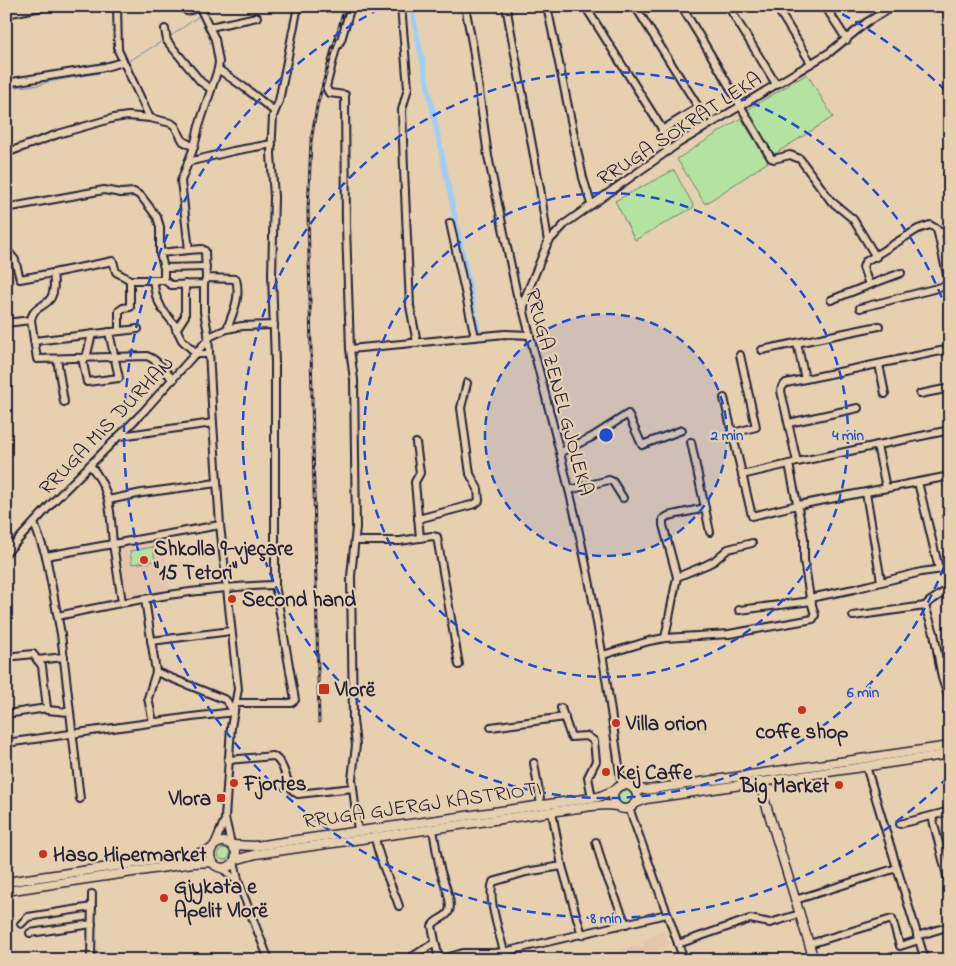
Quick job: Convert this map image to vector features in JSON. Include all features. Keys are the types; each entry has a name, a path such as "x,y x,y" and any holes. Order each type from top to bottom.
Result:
{"main road":[{"path":"950,746 645,790 619,788 613,798 617,806 624,809 646,799 950,754"},
{"path":"759,782 814,960"},
{"name":"RRUGA GJERGJ KASTRIOTI","path":"232,845 255,846 592,798 619,788"},
{"path":"632,806 636,794 633,788"},
{"name":"RRUGA GJERGJ KASTRIOTI","path":"235,861 256,854 600,805 617,806"},
{"path":"6,882 192,855 222,842 232,845 236,852 235,861 230,866 221,867 213,862 193,863 6,891"},
{"path":"213,847 211,856 213,862"}],"street":[{"path":"6,14 47,6"},
{"path":"117,6 118,50 150,118"},
{"path":"181,6 187,11 204,7"},
{"path":"236,703 291,703 295,700 275,585 274,325 272,275 274,197 271,164 274,111 279,101 298,6"},
{"path":"351,6 341,40 336,48 326,87 329,93 345,95 346,226 350,349 354,380 355,541 351,576 352,707 356,745 352,771 358,831"},
{"path":"401,6 408,88 402,110 410,306 417,342"},
{"name":"RRUGA ZENEL GJOLEKA","path":"466,6 493,180 517,295 524,312 561,452 583,552 603,655 619,788"},
{"path":"506,6 540,188 548,242"},
{"path":"546,6 583,178 591,204"},
{"path":"585,6 662,130 668,151"},
{"path":"635,6 697,105 696,108 662,130"},
{"path":"681,6 722,72 771,158 774,160 790,155 800,159 831,201 853,219 873,252"},
{"path":"728,6 776,84"},
{"path":"776,6 811,63"},
{"path":"825,6 847,40"},
{"path":"875,6 880,14"},
{"name":"RRUGA SOKRAT LEKA","path":"524,312 525,298 548,242 566,224 591,204 668,151 847,40 867,22 894,6"},
{"path":"189,250 180,186 182,176 194,148 218,69 217,47 210,27 202,13 204,7"},
{"path":"210,27 257,17"},
{"path":"165,29 167,41 201,82 211,89"},
{"path":"6,83 105,67 122,62"},
{"path":"218,69 246,88 274,111"},
{"path":"6,153 58,134 114,118 128,116 150,118 171,123 175,126 183,141 194,148"},
{"path":"188,162 272,144"},
{"path":"6,208 104,190 120,193 134,192 141,196 157,217 160,227 160,253 164,268 164,280"},
{"path":"450,223 475,337"},
{"path":"860,308 949,287 938,233 934,226 924,225 873,252 864,264 869,285"},
{"path":"938,233 950,230"},
{"path":"6,249 15,260 20,279 113,262 118,274 130,280 164,280 168,284 185,284 236,279 238,289 237,302 228,329"},
{"path":"160,253 189,250 204,250 206,253 204,312 208,340 220,525 237,682 228,760 225,818 232,845"},
{"path":"164,268 206,267"},
{"path":"53,273 55,289 52,298 33,313 31,320 37,359 142,356 152,358 173,380"},
{"path":"831,300 901,273"},
{"path":"119,331 119,310 130,307 130,280"},
{"path":"153,280 158,303 182,340 197,354 209,354"},
{"path":"176,330 185,316 185,284"},
{"path":"6,323 31,320"},
{"path":"208,340 215,334 228,329 242,326 274,325"},
{"path":"762,350 879,326"},
{"path":"34,341 138,329"},
{"path":"92,334 84,358 87,382 119,378 109,332"},
{"path":"350,349 505,334 530,335"},
{"name":"RRUGA MIS DURHAN","path":"8,551 120,436 208,340"},
{"path":"797,343 805,379"},
{"path":"797,462 782,387 786,383 950,348"},
{"path":"733,433 756,427 740,355"},
{"path":"57,359 64,402"},
{"path":"879,364 885,394"},
{"path":"418,519 475,504 479,501 478,489 470,474 461,408 467,383"},
{"path":"920,394 950,388"},
{"path":"724,398 752,516 950,476"},
{"path":"789,423 858,408"},
{"path":"561,452 592,437 628,414 642,445 682,430"},
{"path":"120,436 212,422"},
{"path":"742,475 950,430"},
{"path":"691,442 710,532"},
{"path":"416,443 420,473 415,482 420,538"},
{"path":"877,445 886,488"},
{"path":"603,655 665,638 730,634 813,619 815,615 804,566 804,538 789,464"},
{"path":"90,465 104,484 108,500 122,602"},
{"path":"570,490 609,480 613,482 623,498"},
{"path":"918,482 939,569"},
{"path":"108,500 142,493 217,483"},
{"path":"866,492 881,581"},
{"path":"665,638 677,577 663,525 664,519 668,516 705,508"},
{"path":"34,523 46,556 58,616 80,799"},
{"path":"46,556 220,525"},
{"path":"6,529 8,551"},
{"path":"355,541 400,541 438,537 459,665"},
{"path":"677,577 706,566 728,549 752,542"},
{"path":"739,610 811,599 881,581 950,568"},
{"path":"58,616 122,602 226,588 275,585"},
{"path":"853,616 925,606 950,588"},
{"path":"145,599 156,672 148,698 153,722"},
{"path":"925,606 934,633 939,662 950,702"},
{"path":"151,642 231,632"},
{"path":"6,657 33,654 42,666 47,708"},
{"path":"37,660 64,656"},
{"path":"939,662 950,660"},
{"path":"156,672 226,700 234,712"},
{"path":"6,714 47,708 47,710 69,712"},
{"path":"561,708 571,737 587,736 594,741 596,761 588,777 592,798"},
{"path":"6,743 234,712"},
{"path":"491,727 565,717"},
{"path":"228,760 273,756 282,765 291,788 298,794 353,788"},
{"path":"534,763 541,804"},
{"path":"866,766 925,960"},
{"path":"632,806 684,960"},
{"path":"900,824 950,811"},
{"path":"552,812 562,866 582,934"},
{"path":"932,816 950,888"},
{"path":"213,847 225,818"},
{"path":"433,829 440,869 450,904 449,912 433,923 432,931 439,960 463,953 504,952 668,914"},
{"path":"375,837 379,858 399,906"},
{"path":"596,842 603,867 626,924"},
{"path":"235,861 239,884 269,960"},
{"path":"504,952 492,905 492,887 494,882 526,872 562,866"},
{"path":"221,867 239,884"},
{"path":"795,900 897,868"},
{"path":"91,960 92,894"},
{"path":"21,924 28,917 92,907"},
{"path":"678,944 750,919 770,923 800,914"},
{"path":"809,944 892,919 900,946 950,926"},
{"path":"30,933 92,924"},
{"path":"407,960 434,943"},
{"path":"494,953 499,960"}],"shaded area":[{"name":"Shkolla 9-vjeçare \"15 Tetori\"","path":"160,538 162,548 165,551 170,590 123,598 119,570 124,569 119,545"},
{"path":"664,931 669,944 649,954 651,960 614,960 611,954 629,947 645,947 642,941"}],"green space":[{"path":"807,74 833,117 773,155 747,110"},
{"path":"741,118 768,162 705,204 677,159"},
{"path":"674,170 694,207 635,240 615,201"},
{"path":"153,547 155,561 132,564 130,551"},
{"path":"625,790 630,792 632,797 630,802 625,804 620,802 618,797 620,792"},
{"path":"222,848 226,848 230,854 226,860 222,860 218,856 218,852"}],"waterway":[{"path":"206,11 212,6"},
{"path":"411,6 479,333"},
{"path":"171,36 199,16"},
{"path":"127,62 163,41"},
{"path":"6,88 40,85 47,82 100,73 120,66"}],"railway":[{"path":"319,722 308,210 311,141 317,106 345,6"}],"place":[{"name":"Shkolla 9-vjeçare \"15 Tetori\"","path":"144,560"},
{"name":"Second hand","path":"232,599"},
{"name":"Vlorë","path":"324,689"},
{"name":"coffe shop","path":"802,710"},
{"name":"Villa orion","path":"616,723"},
{"name":"Kej Caffe","path":"606,772"},
{"name":"Fjortes","path":"234,783"},
{"name":"Big Market","path":"839,785"},
{"name":"Vlora","path":"221,798"},
{"name":"Haso Hipermarket","path":"43,854"},
{"name":"Gjykata e Apelit Vlorë","path":"164,898"}]}
